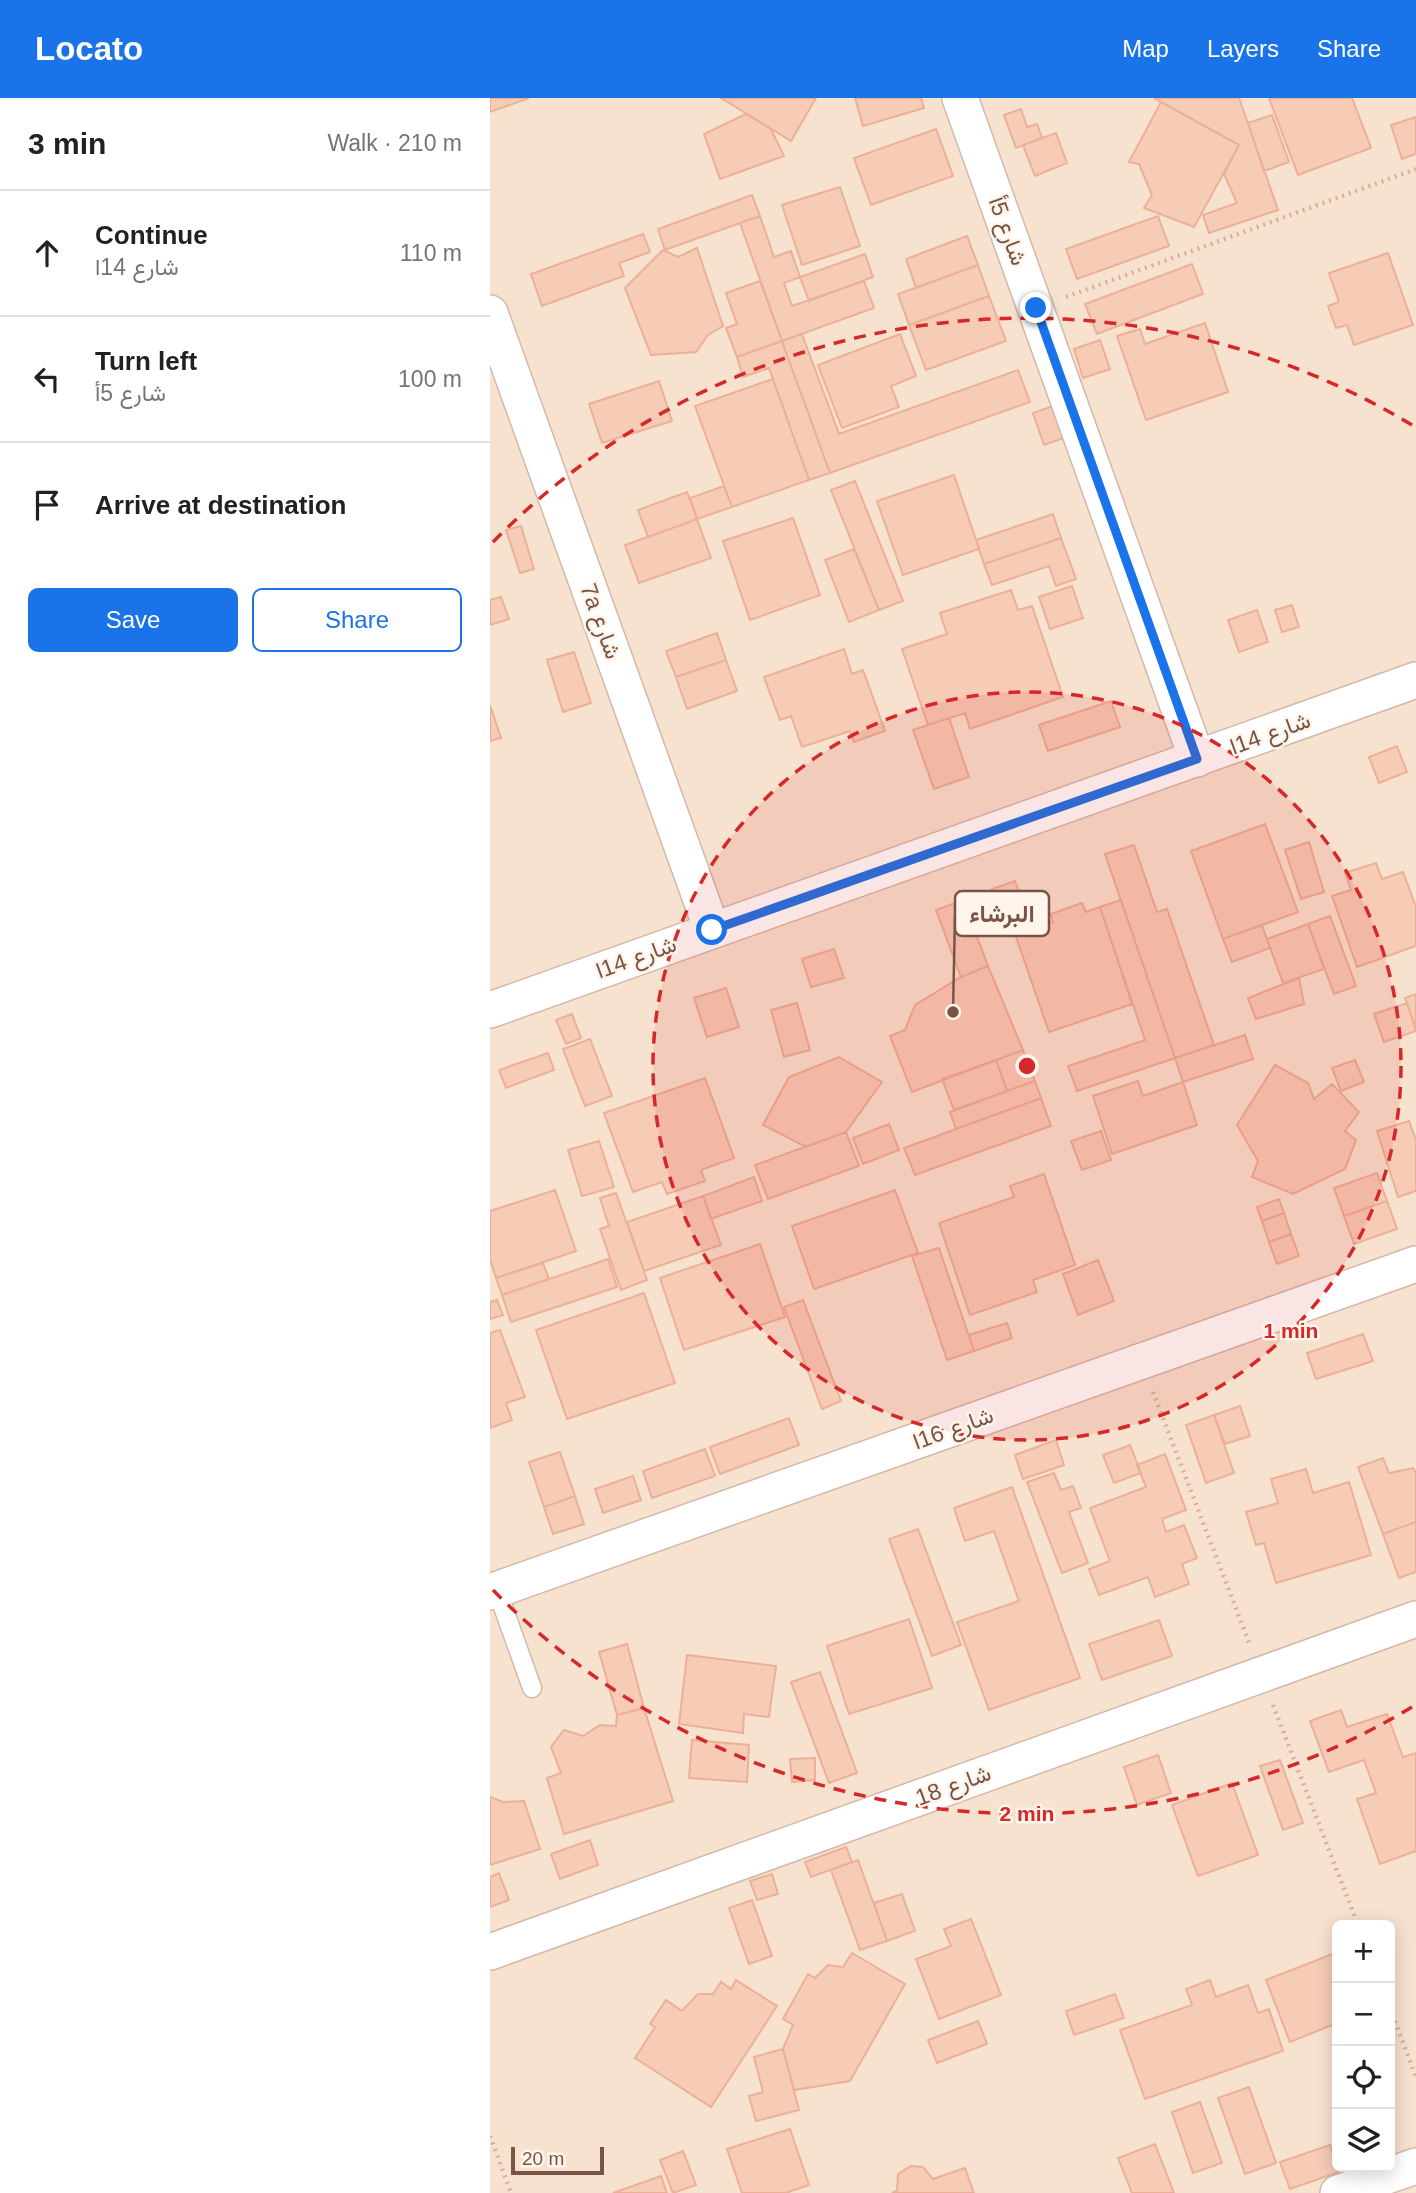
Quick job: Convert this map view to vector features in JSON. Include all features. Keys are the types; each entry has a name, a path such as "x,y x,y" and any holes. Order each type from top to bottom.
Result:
{"street":[{"name":"شارع 5أ","path":"960,98 1197,759"},
{"name":"7a شارع","path":"490,313 712,930"},
{"name":"شارع 14ا","path":"490,1010 1416,680"},
{"name":"شارع 16ا","path":"493,1591 1416,1264"},
{"name":"شارع 18","path":"490,1952 1416,1619"},
{"path":"1338,2193 1416,2166"}],"lane":[{"path":"493,1591 532,1688"}],"path":[{"path":"1036,308 1416,169"},
{"path":"1395,2021 1416,2077"},
{"path":"490,2136 511,2193"}],"shaded area":[{"path":"490,98 1416,98 1416,2193 490,2193"}],"building":[{"path":"490,98 529,98 490,112"},
{"path":"721,98 816,98 791,141"},
{"path":"855,98 921,98 924,108 863,126"},
{"path":"1154,98 1239,98 1278,210 1209,233 1203,215 1237,203 1224,174 1239,145"},
{"path":"1269,98 1352,98 1371,148 1298,175"},
{"path":"1161,102 1239,145 1194,227 1144,208 1152,195 1139,164 1129,162"},
{"path":"1021,109 1027,127 1037,124 1042,138 1016,148 1004,115"},
{"path":"746,114 771,129 784,156 720,179 704,134"},
{"path":"1272,115 1289,162 1264,171 1248,123"},
{"path":"1416,117 1416,154 1402,159 1391,125"},
{"path":"936,129 953,176 871,205 854,158"},
{"path":"1056,133 1067,163 1035,176 1023,145"},
{"path":"840,187 860,246 802,265 782,205"},
{"path":"752,195 760,216 665,250 658,229"},
{"path":"760,216 774,257 791,251 800,277 784,283 792,306 864,281 874,308 782,341 740,223"},
{"path":"1158,216 1169,246 1077,279 1066,249"},
{"path":"643,234 650,252 619,263 624,276 542,306 531,274"},
{"path":"967,236 978,265 916,288 906,259"},
{"path":"697,248 723,326 708,335 696,352 651,355 625,288 663,250 678,257"},
{"path":"1388,253 1413,325 1354,345 1347,325 1336,328 1328,306 1339,302 1329,273"},
{"path":"865,254 873,277 809,301 800,277"},
{"path":"1192,264 1203,294 1097,334 1085,304"},
{"path":"978,265 989,296 909,325 898,294"},
{"path":"760,281 782,341 737,357 726,328 737,324 726,293"},
{"path":"989,296 1006,341 926,370 909,325"},
{"path":"1205,323 1228,392 1146,420 1117,336 1140,329 1145,344"},
{"path":"802,334 839,434 1018,370 1030,402 830,473 782,341"},
{"path":"900,334 916,376 891,386 899,407 842,428 818,365"},
{"path":"1100,340 1110,369 1083,378 1074,349"},
{"path":"782,341 830,473 809,480 769,368 743,377 737,357"},
{"path":"773,379 809,480 732,507 695,406"},
{"path":"659,381 672,421 602,443 589,404"},
{"path":"1061,403 1072,435 1044,445 1033,413"},
{"path":"954,475 979,549 903,575 877,501"},
{"path":"855,481 903,601 879,610 831,490"},
{"path":"724,486 732,507 697,519 690,498"},
{"path":"687,492 697,519 648,537 638,510"},
{"path":"1053,514 1061,538 984,564 976,540"},
{"path":"793,518 820,595 750,620 723,541"},
{"path":"697,519 711,558 639,583 625,545"},
{"path":"521,526 534,569 520,573 506,530"},
{"path":"1061,538 1076,579 1056,586 1049,566 992,585 984,564"},
{"path":"854,549 879,610 849,622 825,560"},
{"path":"1072,586 1083,618 1050,629 1039,597"},
{"path":"1011,590 1018,610 1032,606 1063,697 970,729 965,713 928,725 902,649 947,634 940,613"},
{"path":"501,597 509,619 490,625 490,600"},
{"path":"1292,605 1299,627 1282,632 1275,610"},
{"path":"1257,610 1268,642 1239,652 1228,620"},
{"path":"717,633 726,660 676,677 666,651"},
{"path":"844,649 852,674 863,670 885,731 854,742 850,731 802,747 791,716 780,720 764,677"},
{"path":"574,652 591,703 563,712 547,660"},
{"path":"726,660 737,691 687,709 676,677"},
{"path":"1111,701 1120,727 1048,751 1039,725"},
{"path":"490,705 501,738 490,741"},
{"path":"949,718 969,777 934,789 913,730"},
{"path":"1397,746 1407,772 1379,783 1369,757"},
{"path":"1265,824 1298,912 1223,939 1191,851"},
{"path":"1309,842 1324,892 1301,899 1285,850"},
{"path":"1134,845 1157,912 1167,909 1214,1045 1175,1058 1105,854"},
{"path":"1376,863 1382,879 1403,872 1416,907 1416,946 1357,967 1332,896 1351,890 1345,873"},
{"path":"1015,881 1028,918 1005,926 992,889"},
{"path":"963,900 988,966 961,977 936,910"},
{"path":"1121,900 1175,1058 1077,1091 1068,1066 1145,1040 1100,907"},
{"path":"1082,903 1086,912 1100,907 1132,1004 1049,1032 1015,934 1053,922 1051,914"},
{"path":"1330,916 1356,986 1334,994 1308,924"},
{"path":"1308,924 1324,969 1283,983 1267,939"},
{"path":"1262,925 1270,948 1232,962 1223,939"},
{"path":"834,949 844,978 811,987 802,959"},
{"path":"988,966 1023,1050 912,1092 890,1036 905,1030 915,1005 961,977"},
{"path":"1299,978 1304,1004 1256,1019 1248,998"},
{"path":"726,988 739,1027 707,1037 694,998"},
{"path":"1416,994 1416,1028 1405,998"},
{"path":"797,1003 810,1050 784,1057 771,1010"},
{"path":"1407,1003 1416,1031 1384,1042 1374,1014"},
{"path":"572,1014 581,1038 566,1044 556,1020"},
{"path":"1245,1035 1253,1059 1183,1082 1175,1058"},
{"path":"590,1039 612,1096 585,1106 563,1049"},
{"path":"1023,1050 1035,1081 1007,1091 996,1060"},
{"path":"548,1053 554,1070 506,1088 499,1070"},
{"path":"839,1057 882,1082 846,1132 806,1147 763,1125 789,1077"},
{"path":"996,1060 1007,1091 954,1110 942,1079"},
{"path":"1355,1060 1364,1082 1341,1091 1332,1068"},
{"path":"1275,1065 1308,1083 1314,1099 1332,1084 1359,1112 1345,1131 1356,1140 1345,1169 1293,1194 1252,1177 1258,1161 1237,1125"},
{"path":"705,1078 734,1158 701,1170 705,1181 667,1194 662,1182 633,1192 604,1113"},
{"path":"1035,1081 1041,1098 956,1129 950,1112"},
{"path":"1138,1081 1143,1096 1183,1082 1197,1125 1112,1154 1093,1096"},
{"path":"1041,1098 1051,1126 915,1175 904,1148"},
{"path":"1409,1121 1416,1140 1416,1191 1398,1197 1377,1131"},
{"path":"889,1124 899,1150 863,1164 853,1138"},
{"path":"1101,1131 1111,1160 1082,1170 1071,1141"},
{"path":"846,1132 859,1166 768,1199 755,1165"},
{"path":"599,1141 614,1187 582,1196 568,1150"},
{"path":"1377,1173 1387,1201 1344,1216 1334,1188"},
{"path":"1044,1174 1075,1265 1033,1280 1037,1292 970,1315 939,1223 1014,1197 1010,1186"},
{"path":"754,1177 762,1201 711,1219 703,1196"},
{"path":"555,1190 576,1251 496,1278 490,1259 490,1211"},
{"path":"895,1190 918,1253 814,1289 792,1226"},
{"path":"616,1193 647,1280 621,1290 600,1229 609,1226 600,1198"},
{"path":"703,1196 721,1245 644,1271 627,1222"},
{"path":"1279,1199 1284,1213 1262,1221 1257,1207"},
{"path":"1387,1201 1397,1229 1354,1244 1344,1216"},
{"path":"1284,1213 1291,1234 1269,1242 1262,1221"},
{"path":"1291,1234 1299,1256 1277,1264 1269,1242"},
{"path":"760,1244 785,1317 684,1350 660,1278"},
{"path":"939,1248 974,1351 947,1360 912,1256"},
{"path":"608,1259 617,1287 511,1322 502,1295"},
{"path":"1098,1260 1114,1301 1078,1315 1063,1274"},
{"path":"543,1263 549,1279 502,1295 496,1278"},
{"path":"644,1293 675,1383 567,1419 536,1330"},
{"path":"497,1300 503,1315 490,1319 490,1302"},
{"path":"803,1300 841,1401 822,1409 784,1307"},
{"path":"1007,1323 1012,1338 974,1351 969,1335"},
{"path":"500,1330 525,1397 506,1403 512,1420 490,1428 490,1333"},
{"path":"1363,1334 1373,1361 1316,1379 1307,1353"},
{"path":"1240,1406 1250,1436 1225,1444 1214,1415"},
{"path":"1214,1415 1234,1473 1206,1483 1186,1425"},
{"path":"789,1418 799,1445 720,1474 710,1447"},
{"path":"1056,1440 1064,1465 1023,1479 1015,1455"},
{"path":"1130,1445 1141,1473 1114,1483 1103,1455"},
{"path":"705,1449 715,1476 652,1498 643,1471"},
{"path":"560,1452 575,1496 544,1507 529,1462"},
{"path":"1165,1454 1186,1510 1162,1519 1166,1532 1184,1525 1197,1558 1182,1564 1189,1584 1155,1597 1148,1577 1099,1595 1089,1569 1110,1561 1090,1508 1146,1487 1137,1465"},
{"path":"1383,1458 1389,1473 1413,1468 1416,1473 1416,1522 1383,1534 1358,1467"},
{"path":"1306,1469 1313,1493 1349,1482 1371,1555 1276,1583 1264,1543 1256,1545 1246,1512 1278,1503 1271,1479"},
{"path":"1054,1473 1061,1490 1073,1486 1081,1508 1069,1512 1088,1563 1062,1573 1027,1482"},
{"path":"633,1476 641,1500 603,1513 595,1489"},
{"path":"1012,1487 1080,1678 989,1710 957,1622 1019,1601 994,1531 965,1541 954,1508"},
{"path":"575,1496 584,1524 553,1534 544,1507"},
{"path":"1416,1522 1416,1572 1399,1578 1383,1534"},
{"path":"918,1529 961,1645 932,1656 889,1539"},
{"path":"909,1619 932,1688 849,1714 827,1646"},
{"path":"1159,1620 1172,1656 1102,1680 1089,1644"},
{"path":"627,1644 644,1708 617,1715 599,1652"},
{"path":"687,1655 776,1666 769,1717 744,1714 743,1733 679,1724"},
{"path":"820,1672 857,1773 829,1783 791,1682"},
{"path":"644,1708 673,1801 564,1834 547,1778 561,1773 551,1747 564,1730 583,1736 600,1725 616,1726 617,1715"},
{"path":"1341,1710 1347,1727 1387,1714 1403,1757 1416,1753 1416,1851 1380,1864 1357,1799 1376,1793 1364,1760 1329,1772 1310,1721"},
{"path":"692,1740 749,1745 747,1782 689,1778"},
{"path":"1158,1755 1171,1793 1137,1805 1124,1767"},
{"path":"815,1758 815,1780 792,1782 790,1759"},
{"path":"1280,1760 1303,1823 1283,1830 1260,1766"},
{"path":"1232,1783 1258,1855 1198,1876 1172,1805"},
{"path":"490,1797 503,1802 524,1801 540,1849 490,1865"},
{"path":"590,1840 598,1865 560,1879 551,1854"},
{"path":"846,1847 852,1862 811,1877 805,1862"},
{"path":"858,1860 887,1941 860,1950 831,1870"},
{"path":"499,1873 509,1900 490,1907 490,1877"},
{"path":"772,1874 778,1894 757,1900 750,1881"},
{"path":"902,1894 915,1931 887,1941 874,1903"},
{"path":"752,1900 772,1956 749,1964 729,1908"},
{"path":"971,1919 1001,1995 939,2019 916,1959 951,1946 944,1929"},
{"path":"852,1953 905,1984 850,2081 794,2090 783,2049 793,2025 783,2019 808,1974 815,1978 828,1965 843,1967"},
{"path":"1332,1954 1332,2025 1290,2042 1266,1980"},
{"path":"736,1980 777,2006 711,2107 635,2058 655,2027 650,2024 666,2000 682,2011 698,1994 713,1994 721,1982 731,1989"},
{"path":"1210,1980 1216,1997 1248,1985 1258,2013 1269,2009 1283,2051 1145,2099 1120,2030 1192,2005 1186,1989"},
{"path":"1115,1994 1124,2018 1074,2035 1066,2011"},
{"path":"978,2021 987,2044 937,2063 928,2040"},
{"path":"783,2049 799,2110 756,2121 749,2096 763,2092 754,2057"},
{"path":"1249,2087 1276,2163 1245,2174 1218,2098"},
{"path":"1200,2102 1222,2163 1193,2173 1172,2112"},
{"path":"790,2129 809,2185 786,2193 742,2193 727,2149"},
{"path":"1155,2144 1174,2193 1132,2193 1118,2158"},
{"path":"1330,2145 1332,2172 1339,2172 1290,2189 1280,2162"},
{"path":"683,2151 696,2185 673,2193 660,2160"},
{"path":"911,2166 923,2167 933,2179 965,2168 974,2193 892,2193 897,2191 898,2174"},
{"path":"661,2176 667,2193 613,2193"}],"place":[{"name":"البرشاء","path":"953,1012"}],"route":[{"path":"712,930 1197,759 1036,308"}]}
